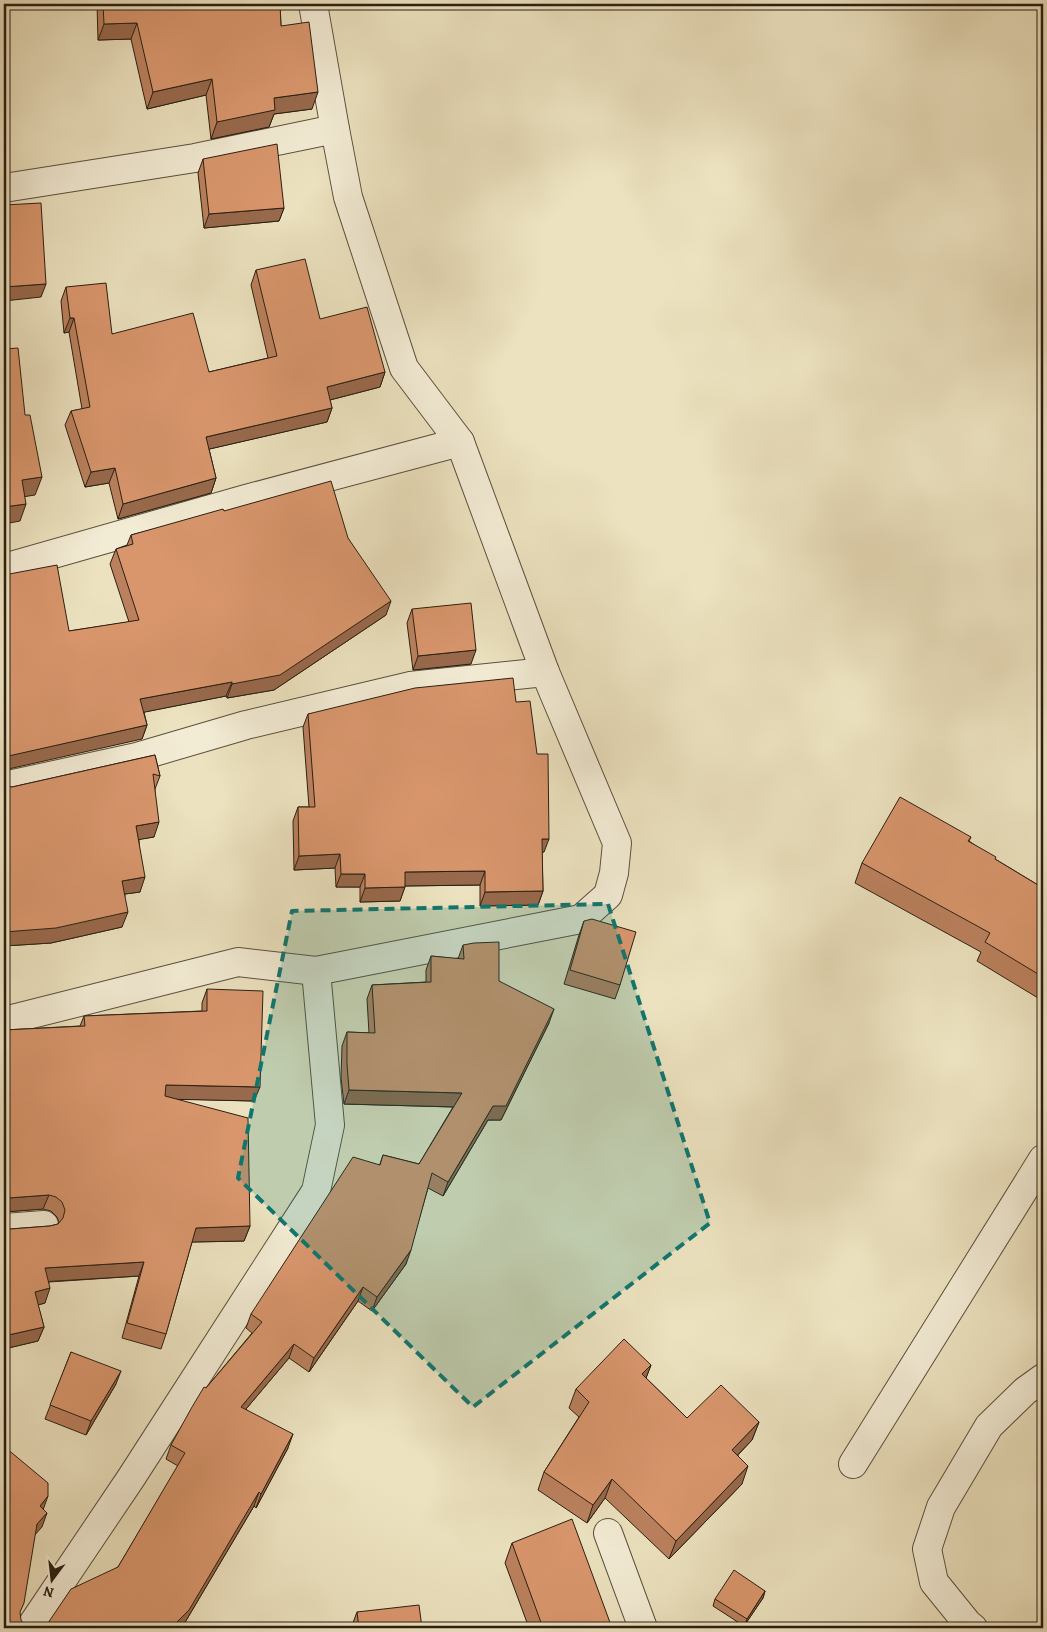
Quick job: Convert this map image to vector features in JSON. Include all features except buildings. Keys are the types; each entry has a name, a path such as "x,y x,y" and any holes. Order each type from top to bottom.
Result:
{"street":[{"path":"4,1021 238,962 316,971 581,919 608,895 614,873 617,843 545,672 460,442 404,368 348,196 313,4"},
{"path":"4,188 195,158 335,129"},
{"path":"4,568 246,499 460,442"},
{"path":"4,786 137,757 246,726 410,686 545,672"},
{"path":"30,1628 131,1478 316,1192 330,1124 316,971"},
{"path":"853,1464 1043,1159"},
{"path":"4,1228 44,1225"},
{"path":"973,1628 934,1582 927,1549 941,1507 989,1426 1025,1391 1043,1378"},
{"path":"608,1533 643,1628"}],"highlighted area":[{"path":"608,904 710,1223 473,1407 238,1178 292,911"}]}
